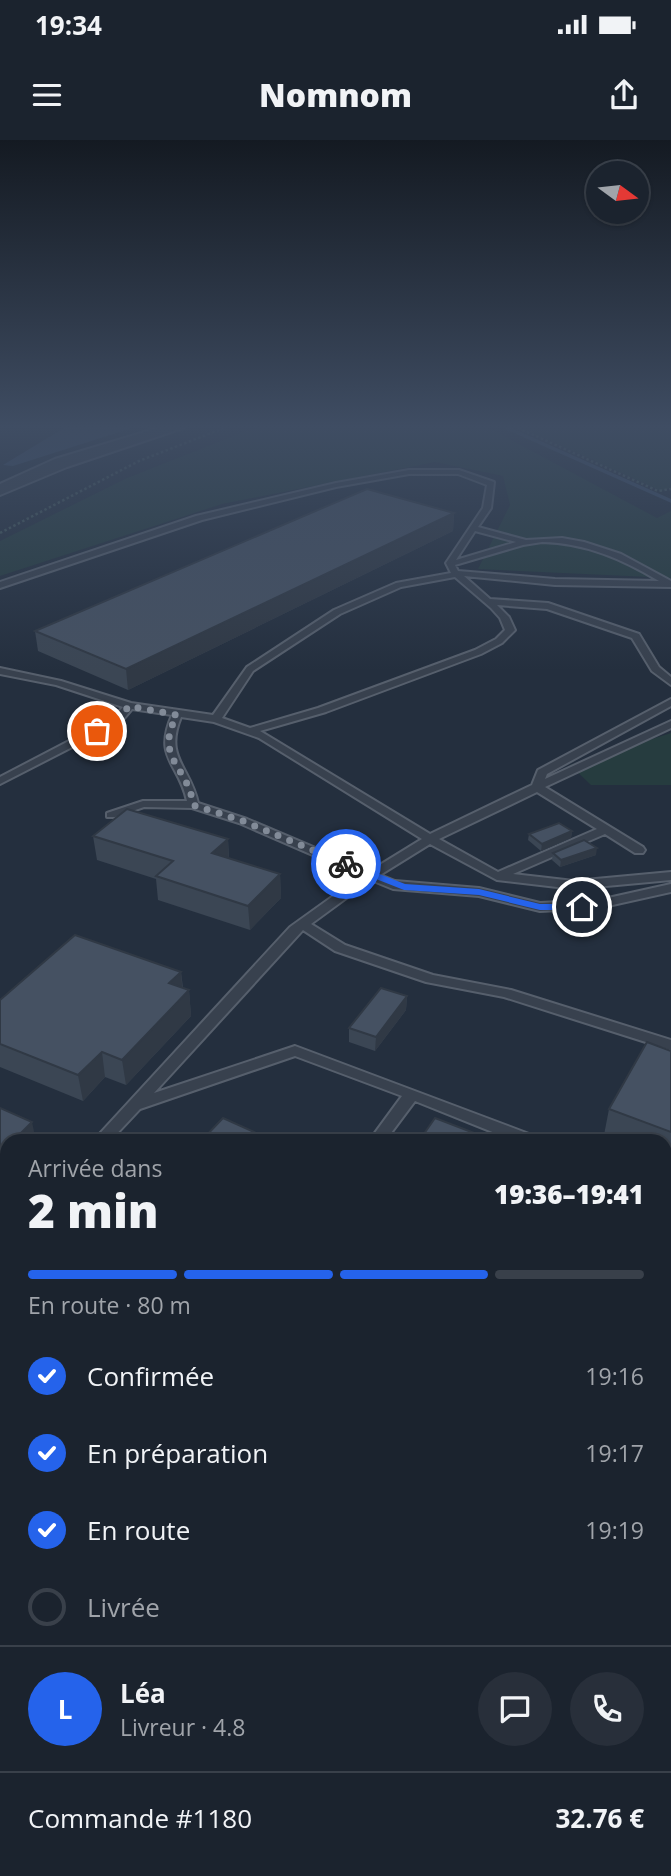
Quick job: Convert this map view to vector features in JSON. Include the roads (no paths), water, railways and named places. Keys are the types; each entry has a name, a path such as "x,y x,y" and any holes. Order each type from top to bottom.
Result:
{"lane":[{"path":"0,585 199,518 236,509"},
{"path":"250,731 321,710 478,652 499,641 510,630 504,617 460,579 459,574 451,570 450,564 486,509"},
{"path":"472,528 525,542"},
{"path":"450,564 525,542 545,539 590,545 671,584"},
{"path":"216,719 250,669 337,612 399,584 459,574 555,582 671,584"},
{"path":"487,601 548,606 636,636 655,669 671,682"},
{"path":"0,671 58,683 129,706 216,719 250,731 497,876 575,885 671,876"},
{"path":"537,787 542,772 671,702"},
{"path":"0,781 117,720 129,706"},
{"path":"177,715 168,731 167,741 172,761 192,795 193,805"},
{"path":"107,1134 303,924 370,875 430,839 671,724"},
{"path":"537,787 639,850"},
{"path":"111,815 144,804 193,805 243,821 404,887 479,892 524,905 552,908 599,904 671,888"},
{"path":"497,876 608,829"},
{"path":"303,924 340,948 431,979 506,993 671,1045"},
{"path":"134,1105 295,1051 513,1134"},
{"path":"382,1134 412,1094"}]}
